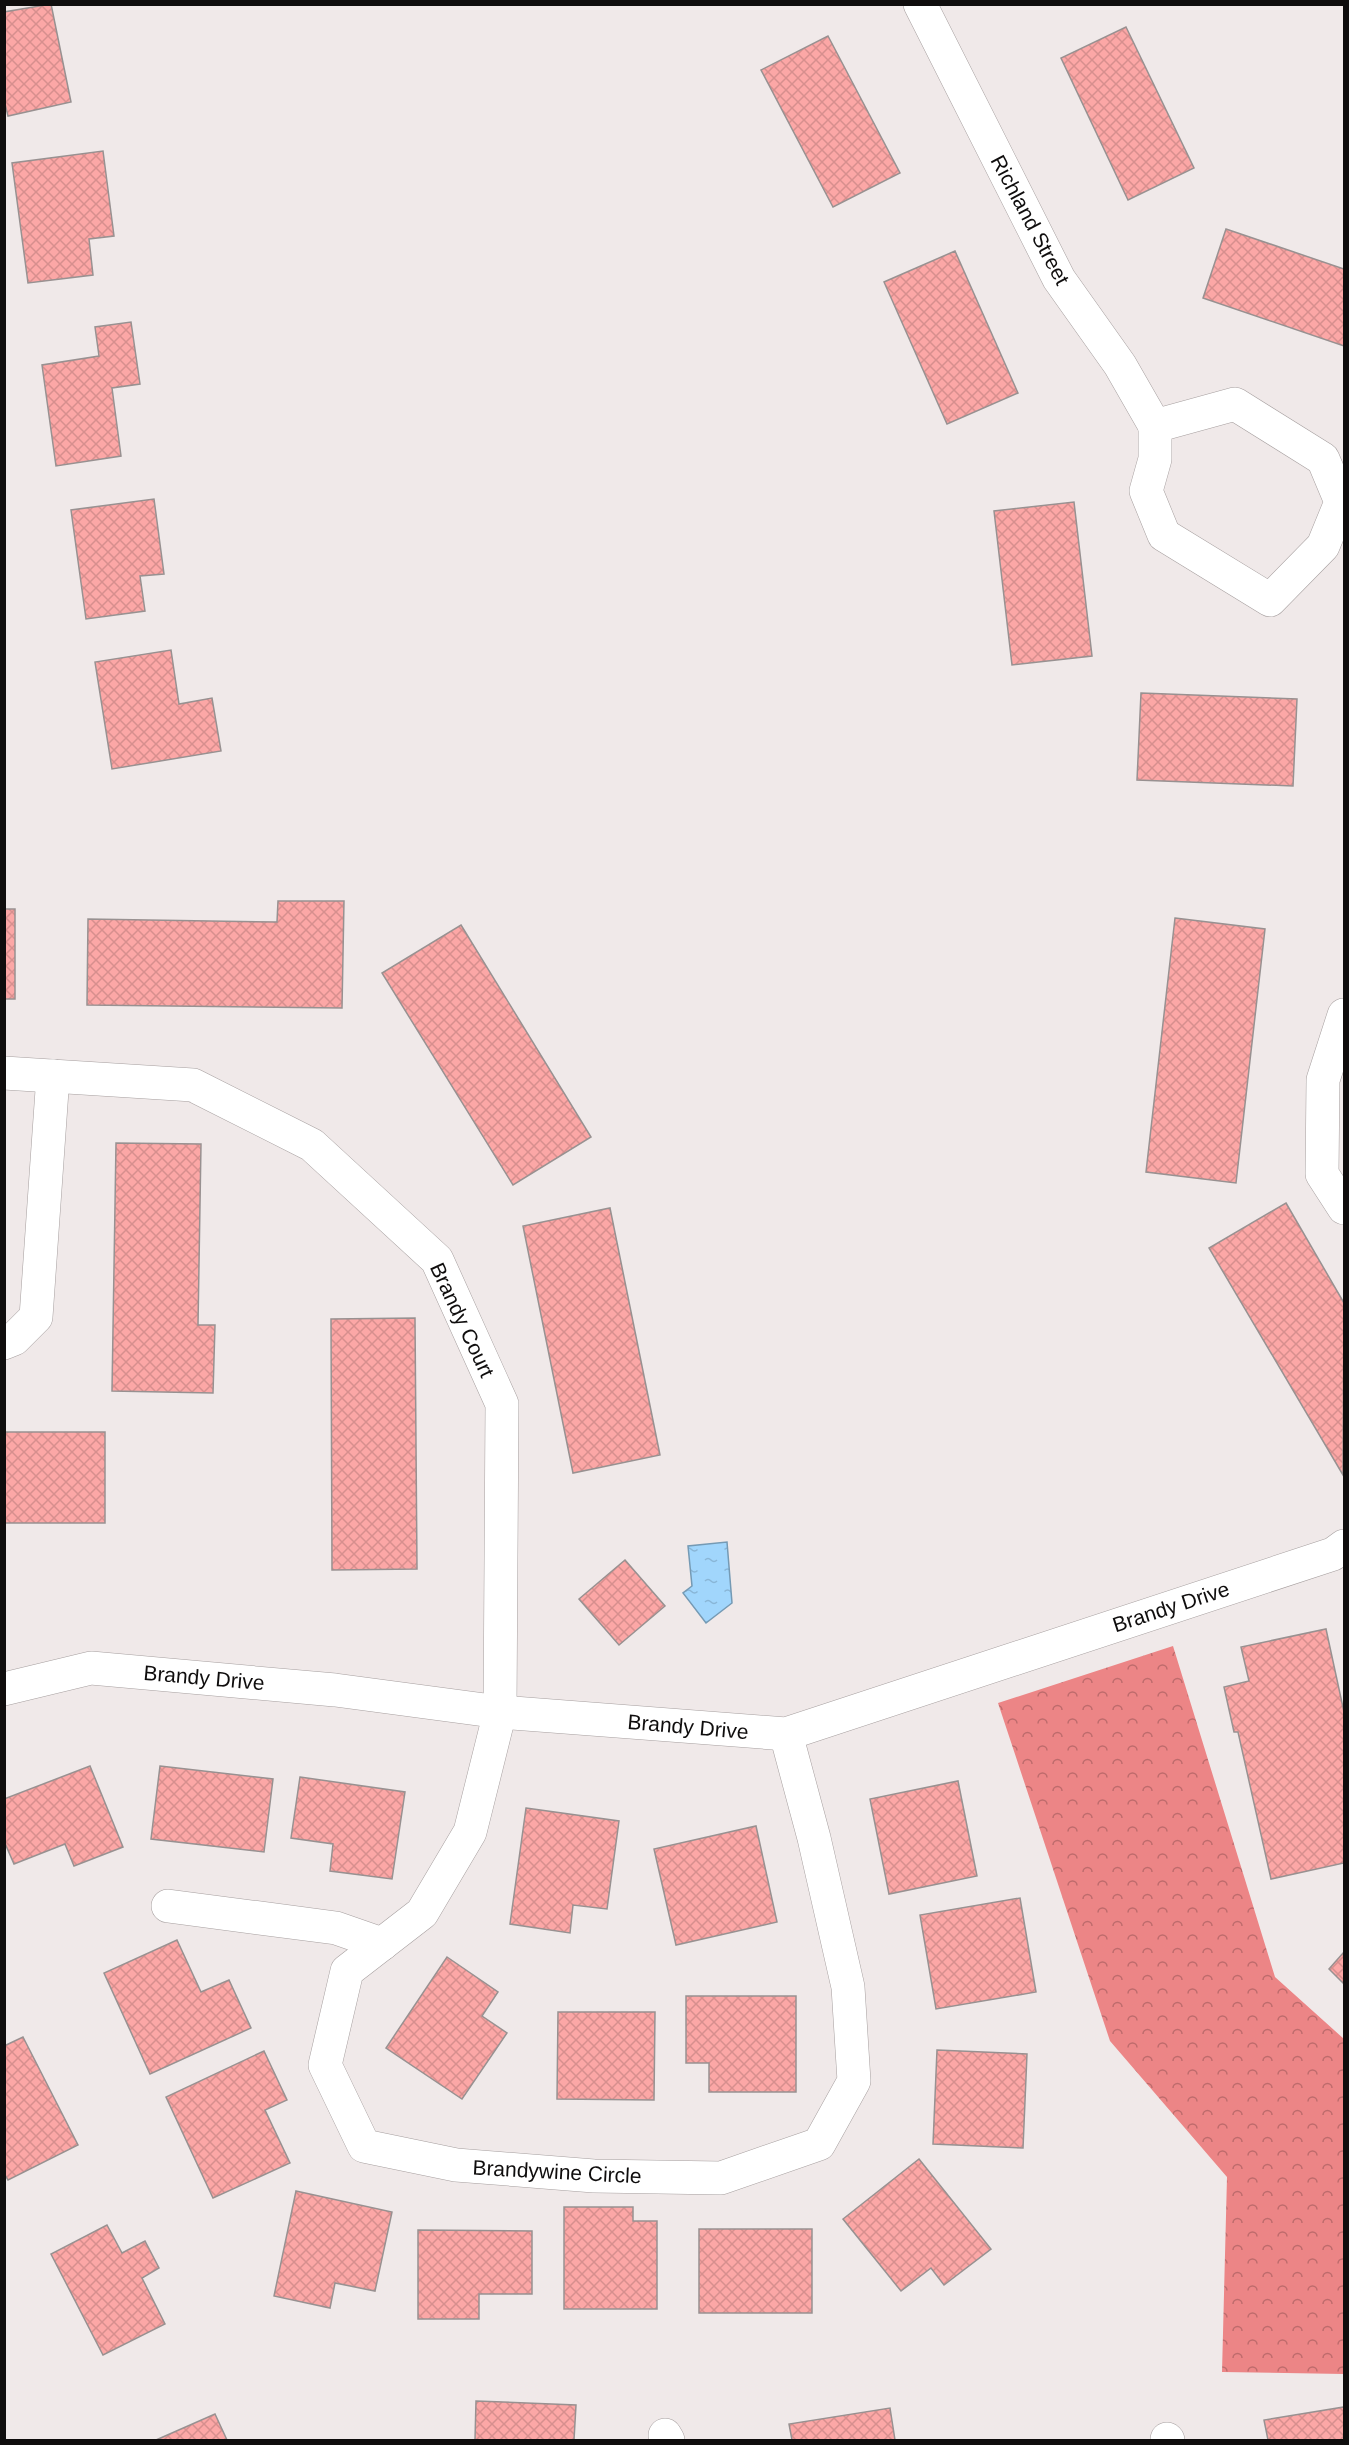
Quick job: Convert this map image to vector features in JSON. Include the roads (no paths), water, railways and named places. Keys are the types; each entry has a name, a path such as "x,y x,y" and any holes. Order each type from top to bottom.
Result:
{"street":[{"name":"Richland Street","path":"920,4 1059,279 1120,365 1155,426 1155,459 1146,491 1164,535 1270,600 1323,546 1341,502 1323,459 1235,404 1155,426"},
{"path":"1344,1015 1323,1080 1322,1174 1344,1208"},
{"name":"Brandy Court","path":"4,1073 193,1085 312,1145 437,1260 501,1404 500,1712"},
{"path":"4,1343 14,1339 36,1317 53,1076"},
{"name":"Brandy Drive","path":"4,1689 91,1668 334,1690 500,1712 786,1734 1333,1554 1344,1546"},
{"name":"Brandywine Circle","path":"500,1712 470,1832 422,1913 347,1971 325,2065 364,2146 456,2165 594,2176 721,2178 819,2144 854,2081 848,1987 814,1838 786,1734"},
{"path":"168,1906 336,1928 381,1944"}],"water":[{"path":"727,1542 732,1603 706,1623 683,1593 692,1586 688,1546"}]}
